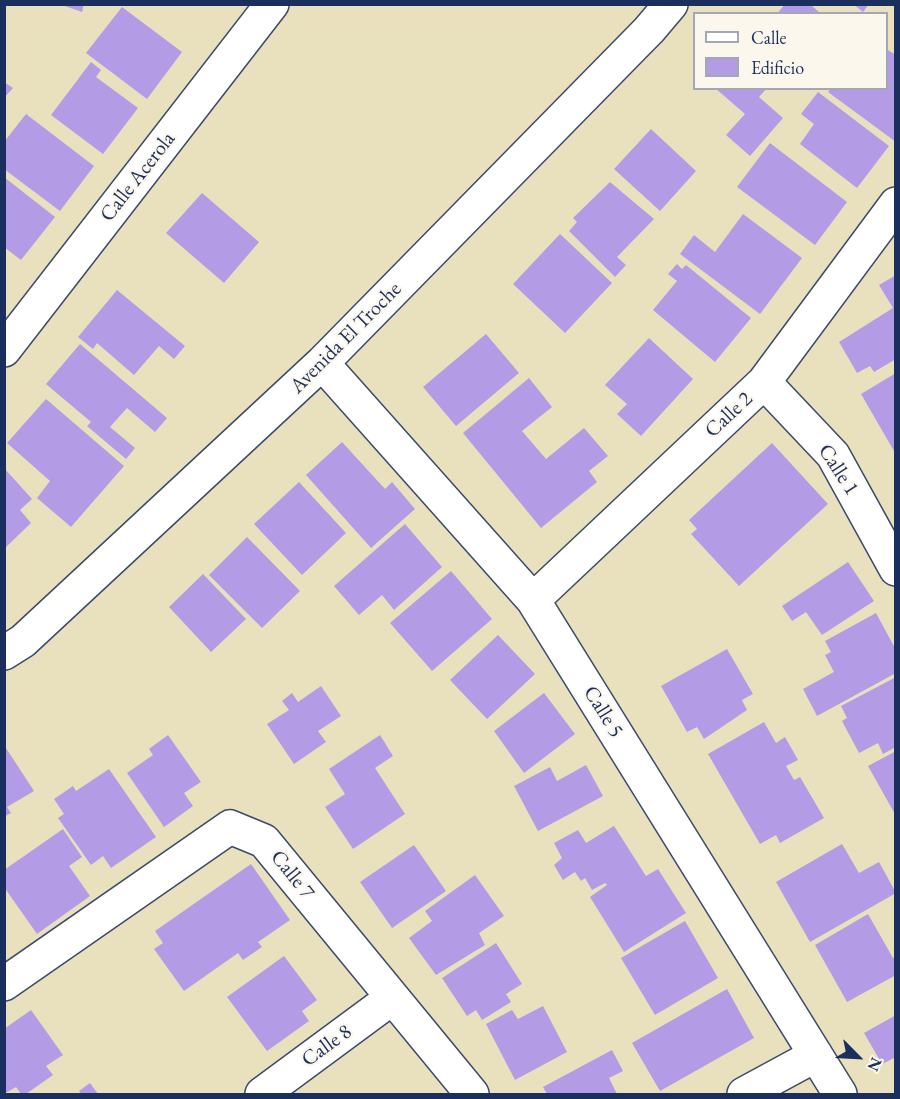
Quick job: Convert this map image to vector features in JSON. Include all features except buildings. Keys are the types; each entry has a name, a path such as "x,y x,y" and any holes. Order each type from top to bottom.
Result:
{"street":[{"name":"Calle Acerola","path":"4,350 272,4"},
{"name":"Avenida El Troche","path":"4,653 23,641 322,363 649,30 670,4"},
{"name":"Calle 2","path":"533,600 764,382 896,204"},
{"name":"Calle 5","path":"322,363 533,600 840,1095"},
{"name":"Calle 1","path":"764,382 833,455 896,569"},
{"name":"Calle 7","path":"4,984 230,827 264,841 472,1095"},
{"name":"Calle 8","path":"262,1095 392,998"},
{"path":"744,1095 816,1055"}]}
